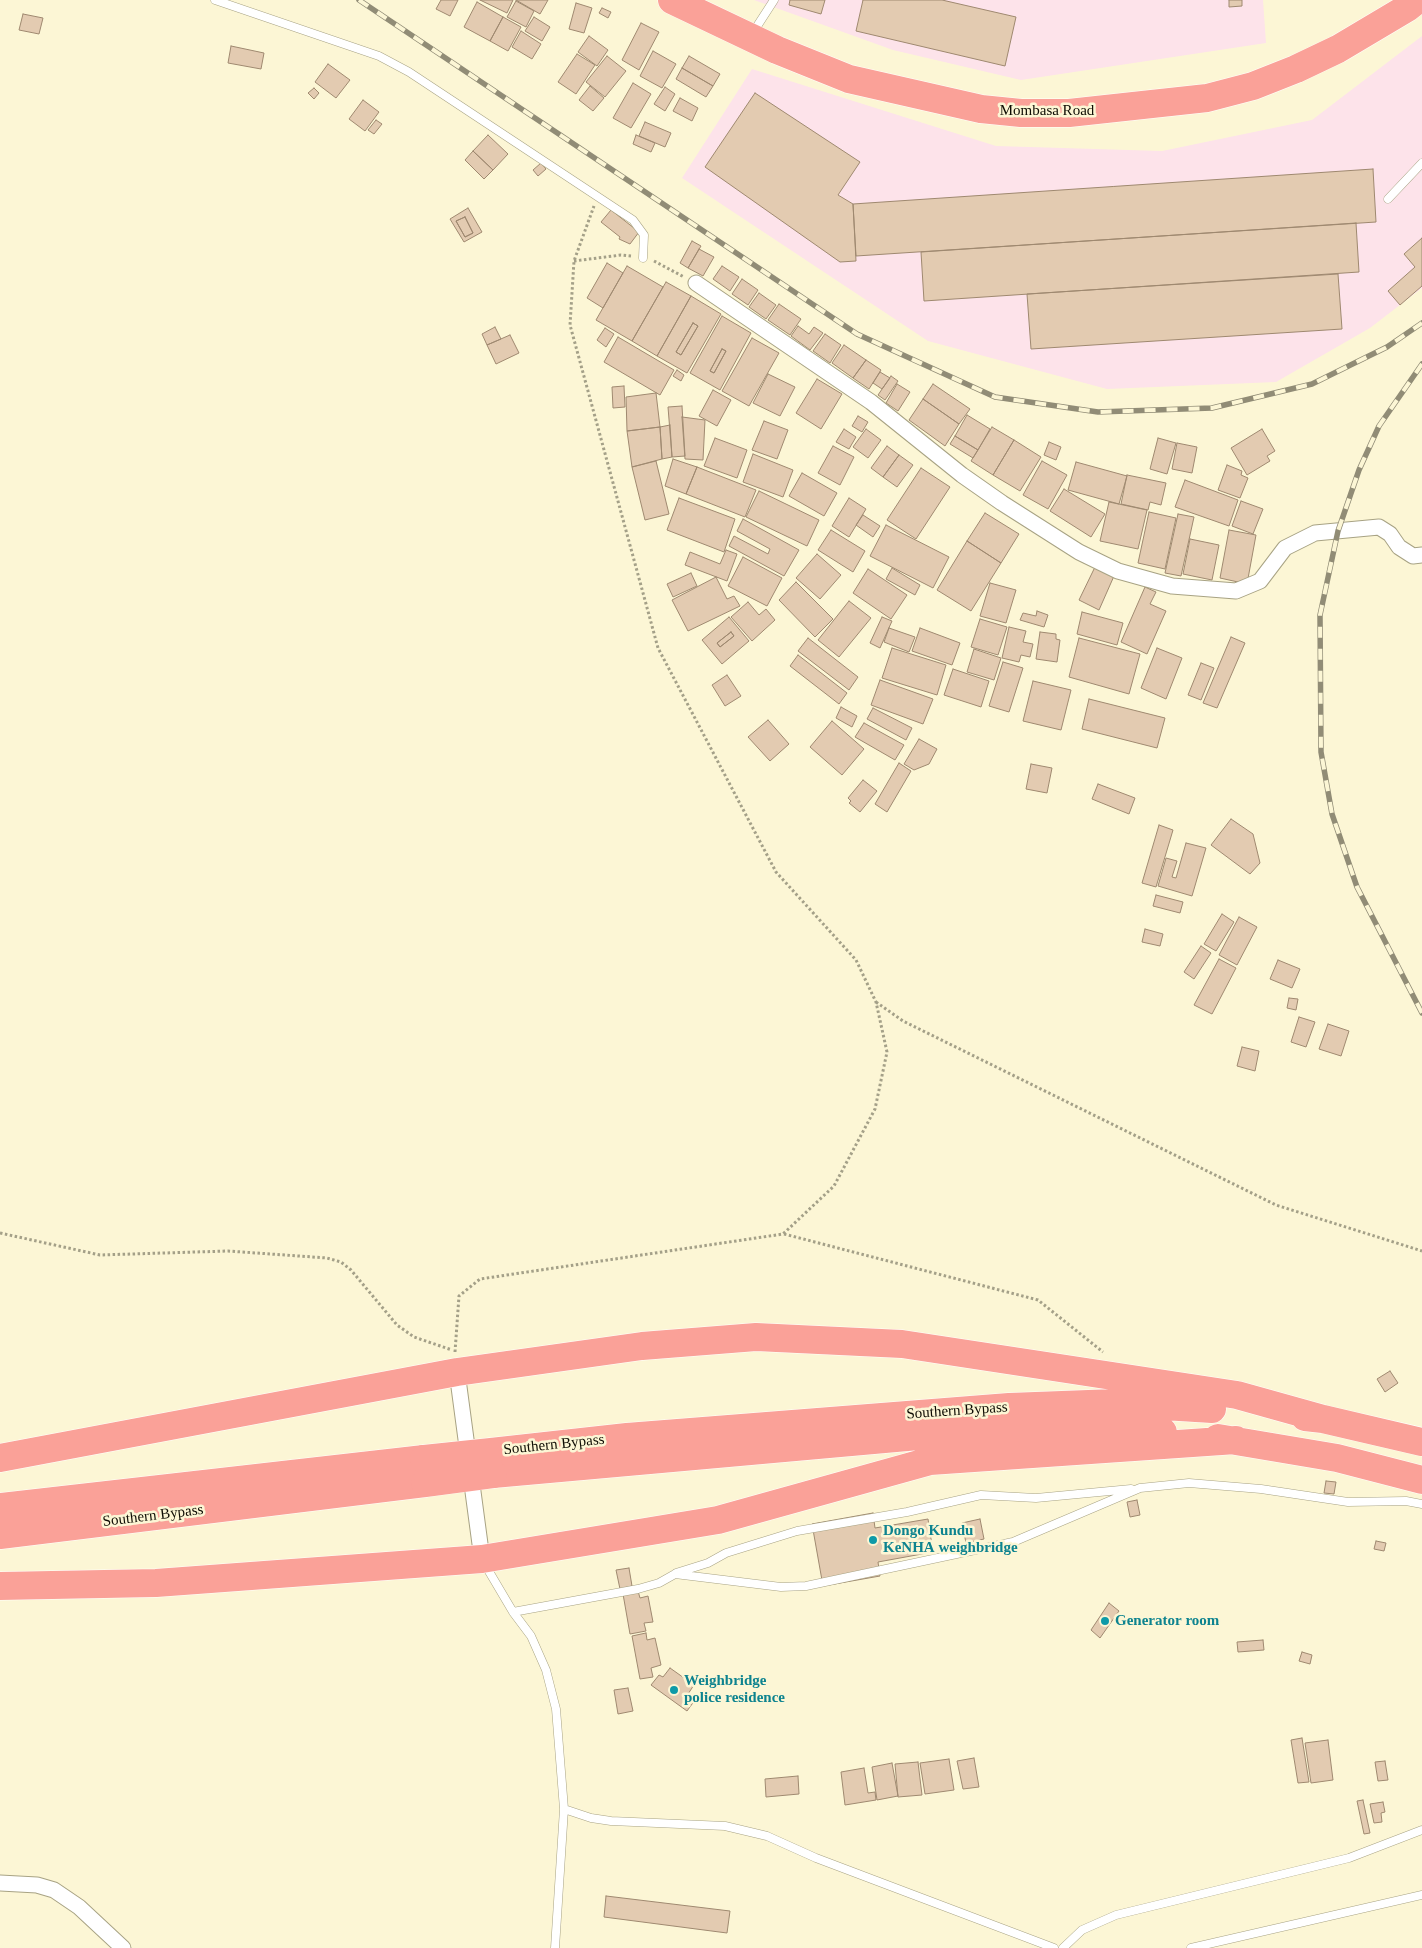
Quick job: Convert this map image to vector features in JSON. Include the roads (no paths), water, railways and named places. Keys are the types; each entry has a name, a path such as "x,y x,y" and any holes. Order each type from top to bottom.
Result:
{"highway":[{"name":"Mombasa Road","path":"672,0 750,37 849,79 981,109 1021,113 1069,113 1207,98 1253,86 1296,69 1338,49 1408,8 1417,0"},
{"path":"0,1458 456,1361 756,1337 892,1344 1237,1395 1323,1419"},
{"name":"Southern Bypass","path":"492,1463 627,1437 1082,1403 1154,1404 1323,1419 1422,1442"},
{"name":"Southern Bypass","path":"492,1463 963,1432 1050,1428 1129,1428 1236,1440 1337,1458 1422,1480"},
{"path":"0,1586 156,1583 482,1559 718,1520 930,1460 1236,1440"},
{"path":"425,1471 492,1463"},
{"name":"Southern Bypass","path":"0,1507 425,1471"},
{"name":"Southern Bypass","path":"0,1535 425,1471"}],"street":[{"path":"696,283 871,402 1002,503 1079,552 1118,571 1172,586 1236,591 1260,581 1285,548 1315,533 1379,527 1390,534 1399,547 1413,556 1422,555"},
{"path":"456,1361 482,1559"},
{"path":"0,1883 37,1886 54,1890 79,1907 123,1948"}],"lane":[{"path":"215,0 379,56 408,72 634,220 644,235 643,258"},
{"path":"750,37 774,0"},
{"path":"1388,199 1422,163"},
{"path":"513,1612 632,1590 659,1583 675,1574 708,1563 726,1553 797,1531 907,1512 981,1496 1036,1498 1189,1483 1261,1489 1348,1502 1406,1502 1422,1504"},
{"path":"675,1574 781,1588 806,1586 1013,1542 1140,1488"},
{"path":"482,1559 513,1612 530,1636 546,1670 556,1709 564,1809 555,1948"},
{"path":"564,1809 591,1818 604,1820 726,1826 766,1836 816,1858 1054,1948"},
{"path":"1063,1948 1082,1930 1116,1914 1349,1858 1422,1830"},
{"path":"1191,1948 1422,1895"}],"railway":[{"path":"359,0 857,334 995,397 1098,412 1212,408 1312,384 1387,347 1422,323"},
{"path":"1422,364 1379,426 1359,470 1338,531 1320,615 1321,752 1332,814 1357,887 1422,1013"}],"place":[{"name":"Dongo Kundu KeNHA weighbridge","path":"873,1540"},
{"name":"Generator room","path":"1105,1621"},
{"name":"Weighbridge police residence","path":"674,1690"}]}
